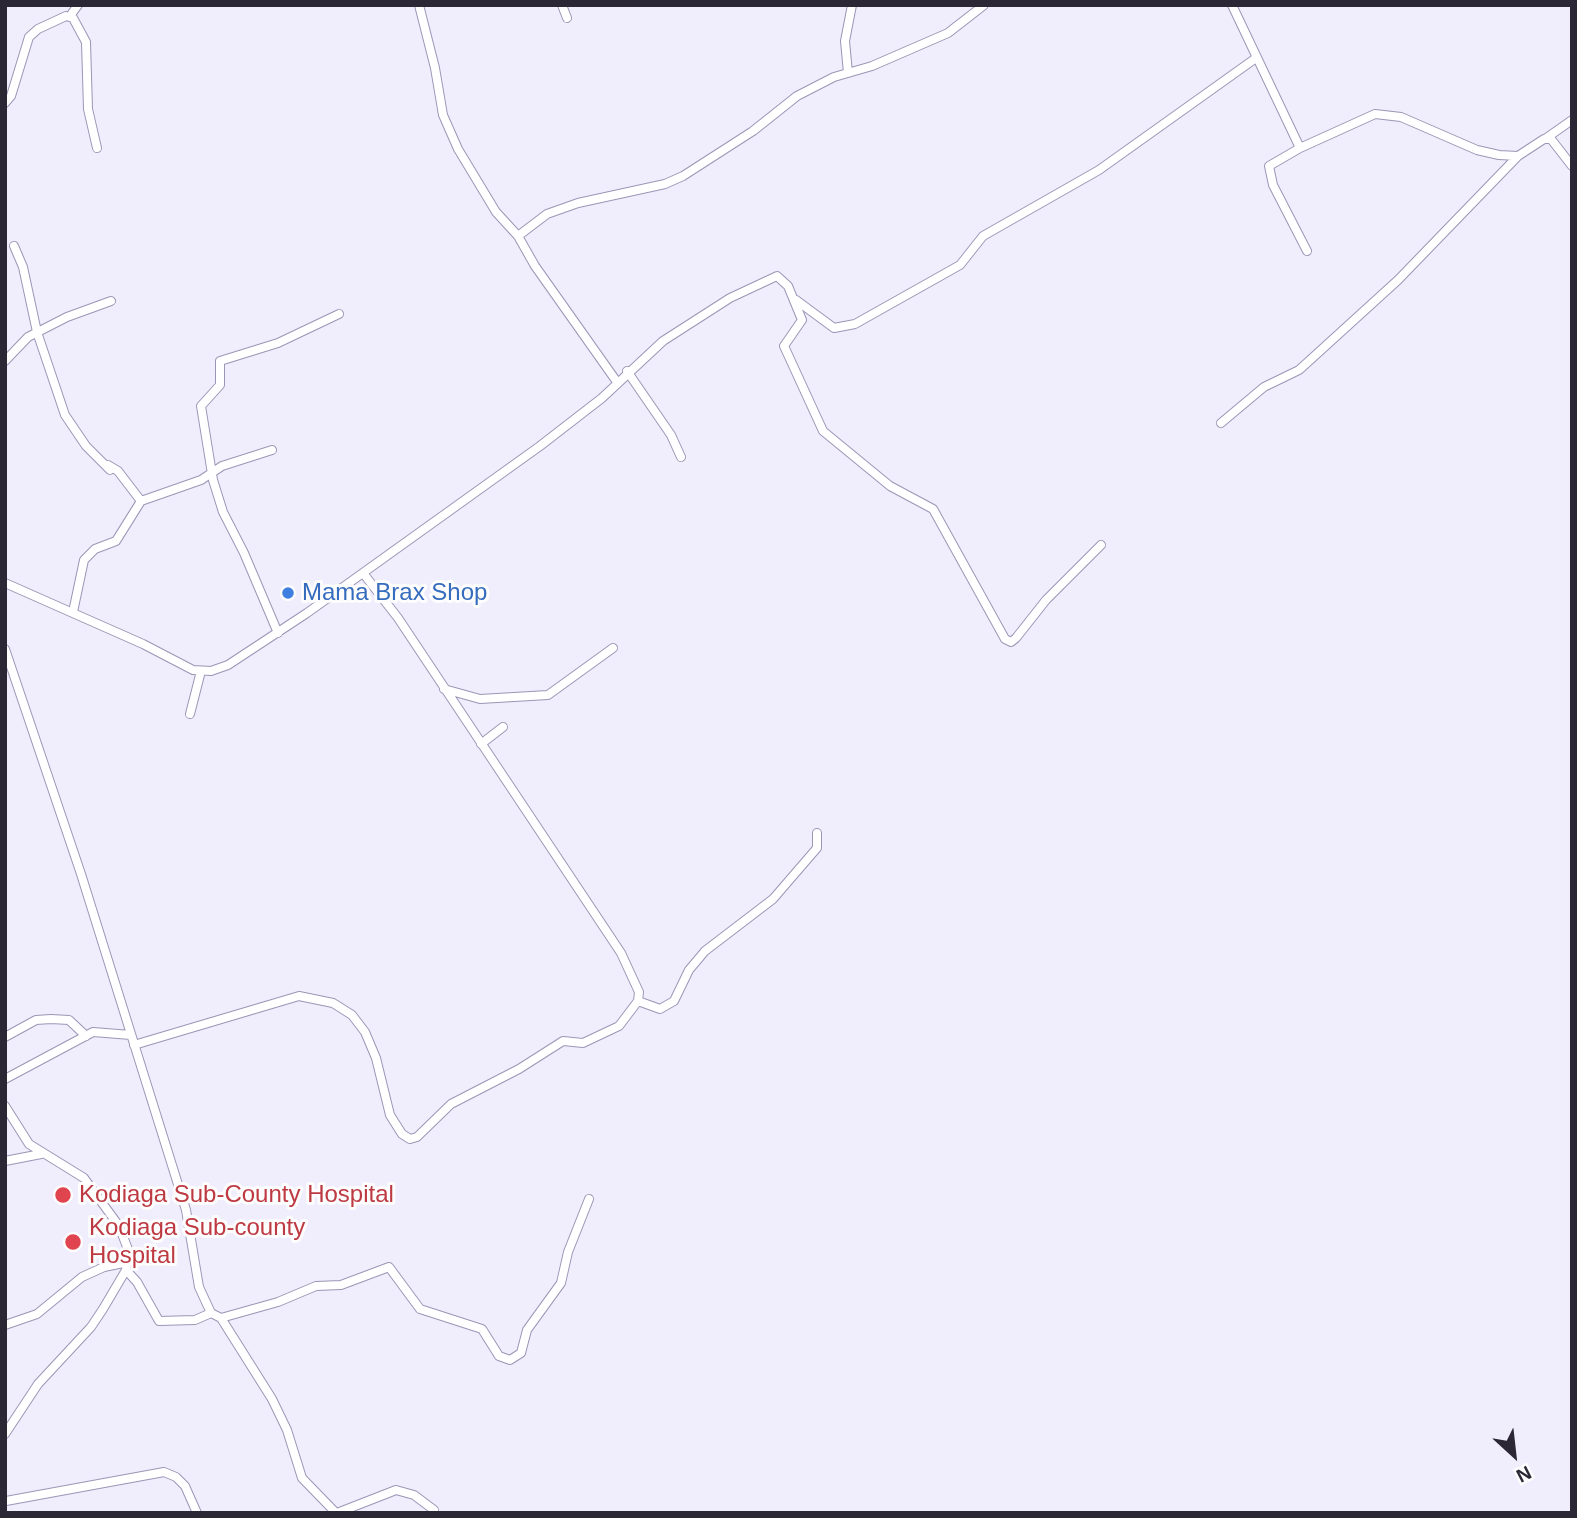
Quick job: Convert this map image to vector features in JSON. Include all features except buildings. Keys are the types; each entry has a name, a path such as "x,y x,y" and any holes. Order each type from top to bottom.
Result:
{"street":[{"path":"5,103 11,96 29,37 38,29 70,16 78,5"},
{"path":"419,5 449,133 496,212 517,236 567,313 617,382"},
{"path":"562,5 567,18"},
{"path":"848,73 845,41 852,5"},
{"path":"517,236 547,214 578,204 666,184 683,176 753,131 797,96 948,33 984,5"},
{"path":"1232,5 1300,148"},
{"path":"70,16 86,42 88,109 97,148"},
{"path":"794,299 834,328 855,324 960,264 983,236 1099,170 1256,58"},
{"path":"1307,251 1269,171 1271,164 1375,114 1386,113 1421,124 1477,150 1518,156"},
{"path":"1221,424 1264,387 1299,370 1398,280 1518,156 1572,120"},
{"path":"1544,139 1554,141 1572,166"},
{"path":"14,246 23,267 37,332 65,415 110,470"},
{"path":"5,583 73,612 184,666 201,671 228,665 363,573 540,446 594,405 627,371 663,341 762,281 777,276 782,278 794,299 801,324 784,346 823,431 890,486 933,509 1004,639 1011,642 1016,638 1046,600 1101,545"},
{"path":"5,361 23,341 37,332 111,301"},
{"path":"278,632 223,512 212,472 201,406 220,385 220,361 278,343 339,314"},
{"path":"627,371 665,425 681,457"},
{"path":"73,612 84,560 95,549 116,541 141,501 191,484 222,466 272,450"},
{"path":"100,461 118,471 141,501"},
{"path":"134,1045 299,996 333,1003 352,1015 365,1032 376,1058 390,1115 402,1134 414,1139 451,1104 519,1069 563,1041 583,1043 619,1026 638,1001 639,992 621,953 398,618 363,573"},
{"path":"444,689 480,699 548,695 613,648"},
{"path":"5,649 186,1210 199,1287 211,1313 221,1318 272,1399 287,1430 302,1478 336,1513 396,1490 414,1495 434,1510"},
{"path":"190,714 201,671"},
{"path":"481,744 503,727"},
{"path":"638,1001 660,1009 674,1001 690,970 705,951 773,898 817,848 817,833"},
{"path":"5,1037 36,1020 51,1019 69,1020 86,1036"},
{"path":"5,1079 100,1031 131,1035"},
{"path":"5,1106 29,1144 41,1154 75,1170 88,1184 119,1226 127,1244 127,1266 91,1327 38,1384 5,1434"},
{"path":"5,1161 41,1154"},
{"path":"221,1318 278,1302 316,1286 341,1285 389,1268 419,1309 482,1329 499,1356 510,1360 521,1353 527,1330 561,1283 568,1252 589,1199"},
{"path":"127,1266 159,1321 195,1320 211,1313"},
{"path":"5,1325 37,1314 82,1278 104,1267 127,1266"},
{"path":"5,1500 163,1472 176,1477 185,1486 197,1513"}],"place":[{"name":"Mama Brax Shop","path":"288,593"},
{"name":"Kodiaga Sub-County Hospital","path":"63,1195"},
{"name":"Kodiaga Sub-county Hospital","path":"73,1242"}]}
